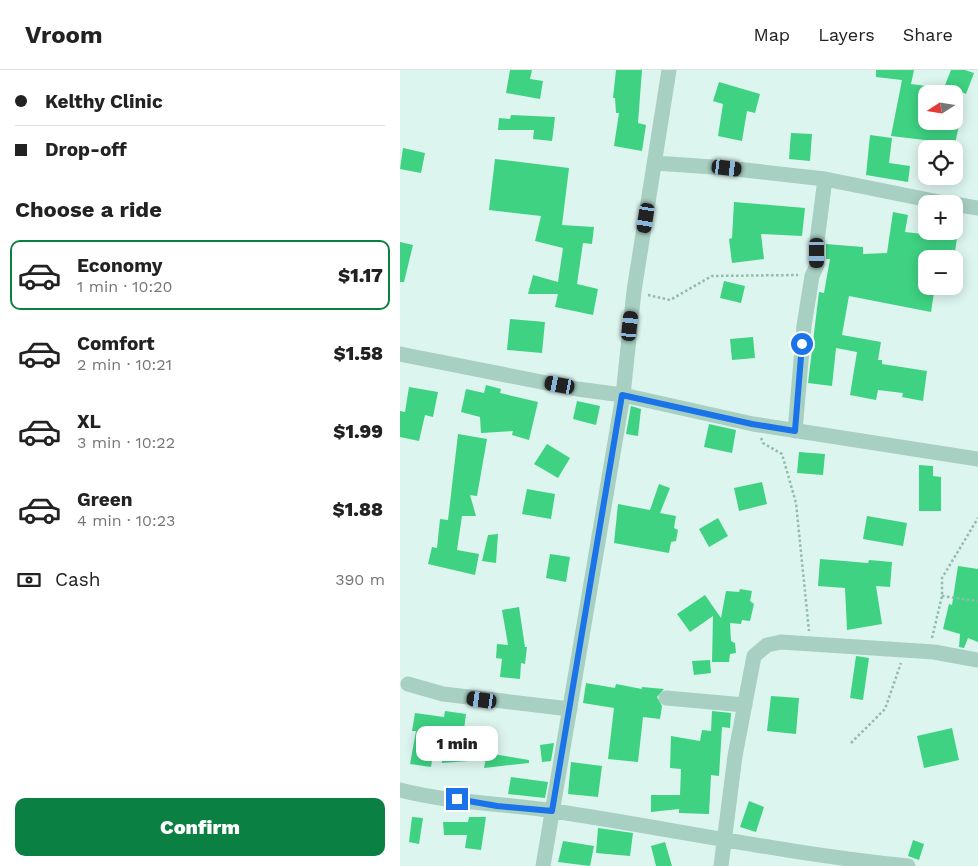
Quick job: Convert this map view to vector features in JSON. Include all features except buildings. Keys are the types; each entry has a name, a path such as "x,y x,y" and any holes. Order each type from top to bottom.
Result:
{"street":[{"path":"543,866 622,395 634,291 669,70"},
{"path":"654,163 727,168 825,179 918,198"},
{"path":"795,431 804,326 812,276 817,265 817,240 825,179"},
{"path":"963,206 978,208"},
{"path":"400,354 577,389 622,395 752,424 978,459"},
{"path":"721,866 723,839 754,656 767,646 781,642 929,652 978,660"},
{"path":"408,684 443,694 570,710"},
{"path":"666,698 745,705"},
{"path":"400,790 497,806 552,811 888,865 908,866"}],"path":[{"path":"634,291 670,300 712,276 812,276"},
{"path":"752,424 763,443 782,454 796,503 810,644"},
{"path":"929,652 942,596 942,578 978,518"},
{"path":"942,596 966,601 978,601"},
{"path":"851,742 885,709 906,650"}],"route":[{"path":"457,799 497,806 552,811 622,395 752,424 795,431 802,344"}]}
